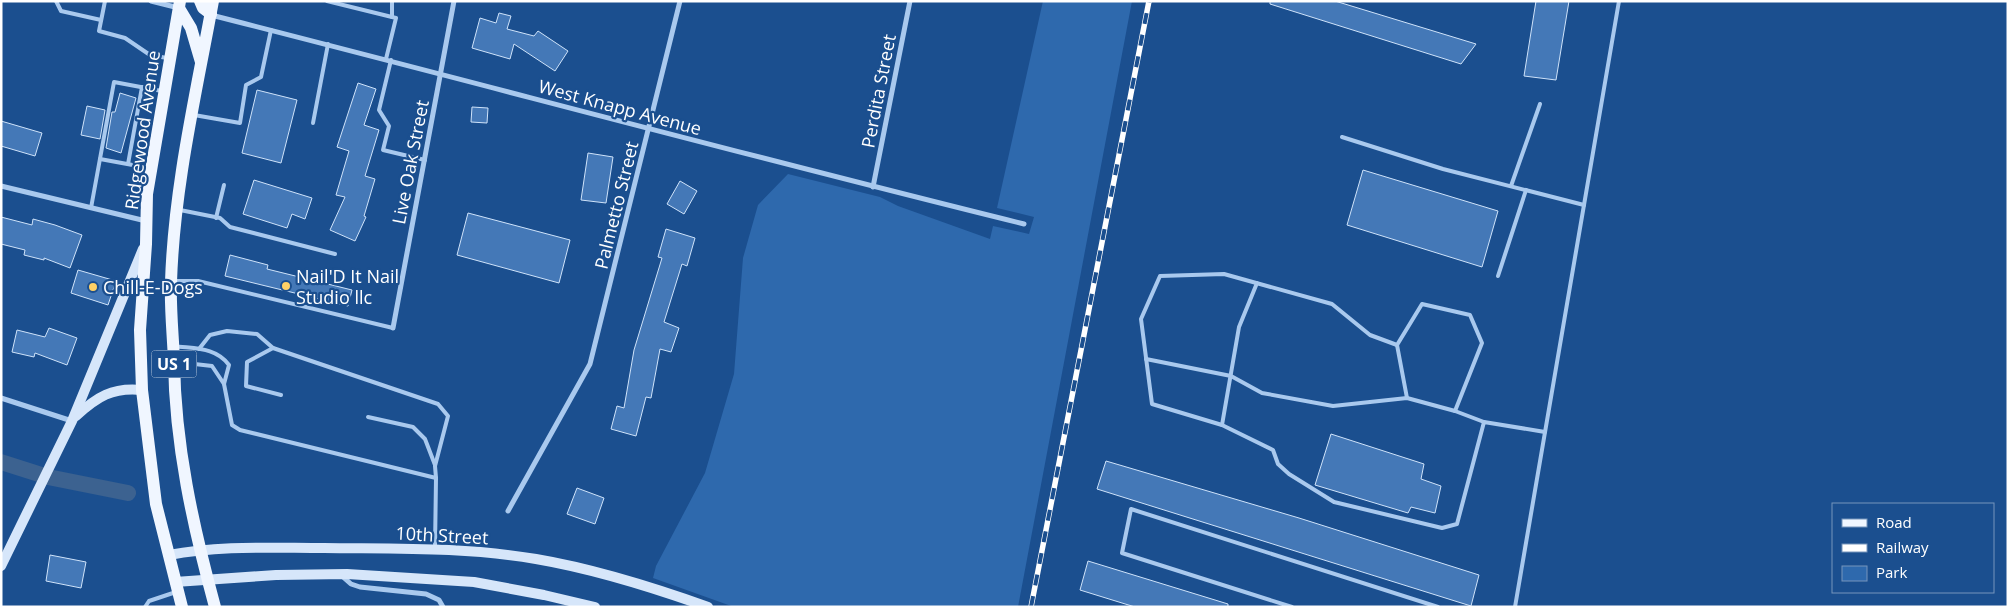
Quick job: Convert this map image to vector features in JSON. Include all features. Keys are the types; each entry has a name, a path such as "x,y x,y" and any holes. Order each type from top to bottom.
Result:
{"main road":[{"path":"200,1 203,8 210,14"},
{"name":"US 1","path":"213,1 192,114 178,210 171,281 176,414 188,499 215,607"},
{"name":"Ridgewood Avenue","path":"168,555 156,504 142,390 140,330 146,244 147,194 180,5"},
{"path":"180,5 191,28 201,64"},
{"name":"US 1","path":"168,555 182,607"}],"street":[{"path":"151,1 180,5"},
{"name":"Live Oak Street","path":"394,328 454,1"},
{"name":"Palmetto Street","path":"508,511 590,364 680,1"},
{"name":"Perdita Street","path":"873,186 910,1"},
{"name":"West Knapp Avenue","path":"210,14 649,129 1024,224"},
{"path":"1,186 146,222"},
{"path":"2,564 72,420 146,244"},
{"path":"72,420 93,400 110,392 128,389 142,390"},
{"path":"1,398 72,420"},
{"name":"10th Street","path":"168,555 199,549 435,549 537,559 628,580 708,607"},
{"path":"340,574 351,584 360,587 426,594 439,600 444,607"},
{"path":"177,587 207,579 340,574 474,582 595,607"}],"lane":[{"path":"56,1 61,11 101,20"},
{"path":"105,1 99,31 125,38 150,55 170,58"},
{"path":"328,1 396,18 379,110 389,126 383,150 425,160"},
{"path":"392,1 392,17"},
{"path":"1515,607 1619,1"},
{"path":"192,114 240,123 246,85 261,77 271,30"},
{"path":"313,122 328,44"},
{"path":"91,208 114,82 164,91"},
{"path":"128,164 142,87"},
{"path":"1511,186 1540,104"},
{"path":"1342,137 1443,169 1584,205"},
{"path":"100,159 151,168"},
{"path":"216,218 224,185"},
{"path":"1498,276 1526,190"},
{"path":"178,210 220,218 230,227 335,254"},
{"path":"1398,345 1370,335 1332,304 1224,274 1160,276 1141,320 1152,404 1222,425 1273,450 1278,464 1289,474 1334,502 1442,528 1457,524 1484,422"},
{"path":"171,281 198,282 394,328"},
{"path":"1222,425 1239,327 1256,283"},
{"path":"1407,398 1398,345 1422,304 1470,315 1482,343 1455,411"},
{"path":"199,349 210,335 227,331 257,334 273,348 438,404 448,416 435,466"},
{"path":"173,346 212,351 223,357 230,365 224,384"},
{"path":"273,348 247,362 246,386 281,395"},
{"path":"1146,359 1231,376 1262,394 1333,406 1407,398 1455,411 1484,422 1545,432"},
{"path":"174,361 212,366 224,384 232,425 240,430 436,478"},
{"path":"368,417 413,428 425,439 435,466 435,549"},
{"path":"1292,607 1122,553 1131,509 1438,607"},
{"path":"146,607 149,601 177,587"}],"green space":[{"path":"1043,1 1132,1 1018,607 734,607 653,578 656,566 705,473 734,374 743,258 758,205 788,174 880,197 898,206 990,239 993,226 1029,234 1034,217 997,208"}],"building":[{"path":"1270,1 1335,1 1476,44 1461,64 1270,4"},
{"path":"1536,1 1569,1 1556,80 1524,76"},
{"path":"499,13 511,16 507,29 534,36 538,31 568,51 555,71 514,44 510,59 472,48 480,18 496,23"},
{"path":"358,83 376,89 364,125 379,130 365,176 375,179 364,216 366,217 355,241 330,230 345,197 336,195 349,151 337,147"},
{"path":"257,90 297,100 281,163 242,153"},
{"path":"120,93 136,98 121,153 106,148 112,112 115,112"},
{"path":"87,106 105,110 100,139 81,135"},
{"path":"472,107 488,108 487,123 471,122"},
{"path":"1,121 42,133 35,156 1,146"},
{"path":"588,153 613,157 606,203 581,200"},
{"path":"1363,170 1498,211 1482,267 1347,225"},
{"path":"254,180 312,198 305,219 292,214 287,228 243,214"},
{"path":"680,181 697,191 684,214 667,204"},
{"path":"468,213 570,240 559,283 457,255"},
{"path":"1,217 32,225 33,219 82,235 70,268 44,258 44,260 24,255 25,250 1,244"},
{"path":"666,229 695,238 687,266 682,264 664,322 679,328 671,352 660,349 651,398 646,397 636,436 611,429 617,406 624,408 634,350 662,258 658,257"},
{"path":"230,255 268,265 267,269 352,290 348,306 225,276"},
{"name":"Chill-E-Dogs","path":"78,270 116,281 108,305 71,293"},
{"path":"49,328 77,338 67,365 35,353 34,357 12,352 17,330 45,337"},
{"path":"1331,434 1424,464 1421,479 1441,486 1435,513 1411,507 1408,513 1315,485"},
{"path":"1106,461 1299,518 1479,575 1471,606 1097,489"},
{"path":"577,488 604,498 595,524 567,514"},
{"path":"50,555 86,562 81,588 46,581"},
{"path":"1088,561 1228,604 1228,607 1135,607 1080,590"}],"waterway":[{"path":"1,462 48,477 128,493"}],"railway":[{"path":"1031,607 1149,1"}],"place":[{"name":"Nail'D It Nail Studio llc","path":"286,286"},
{"name":"Chill-E-Dogs","path":"93,287"}]}
